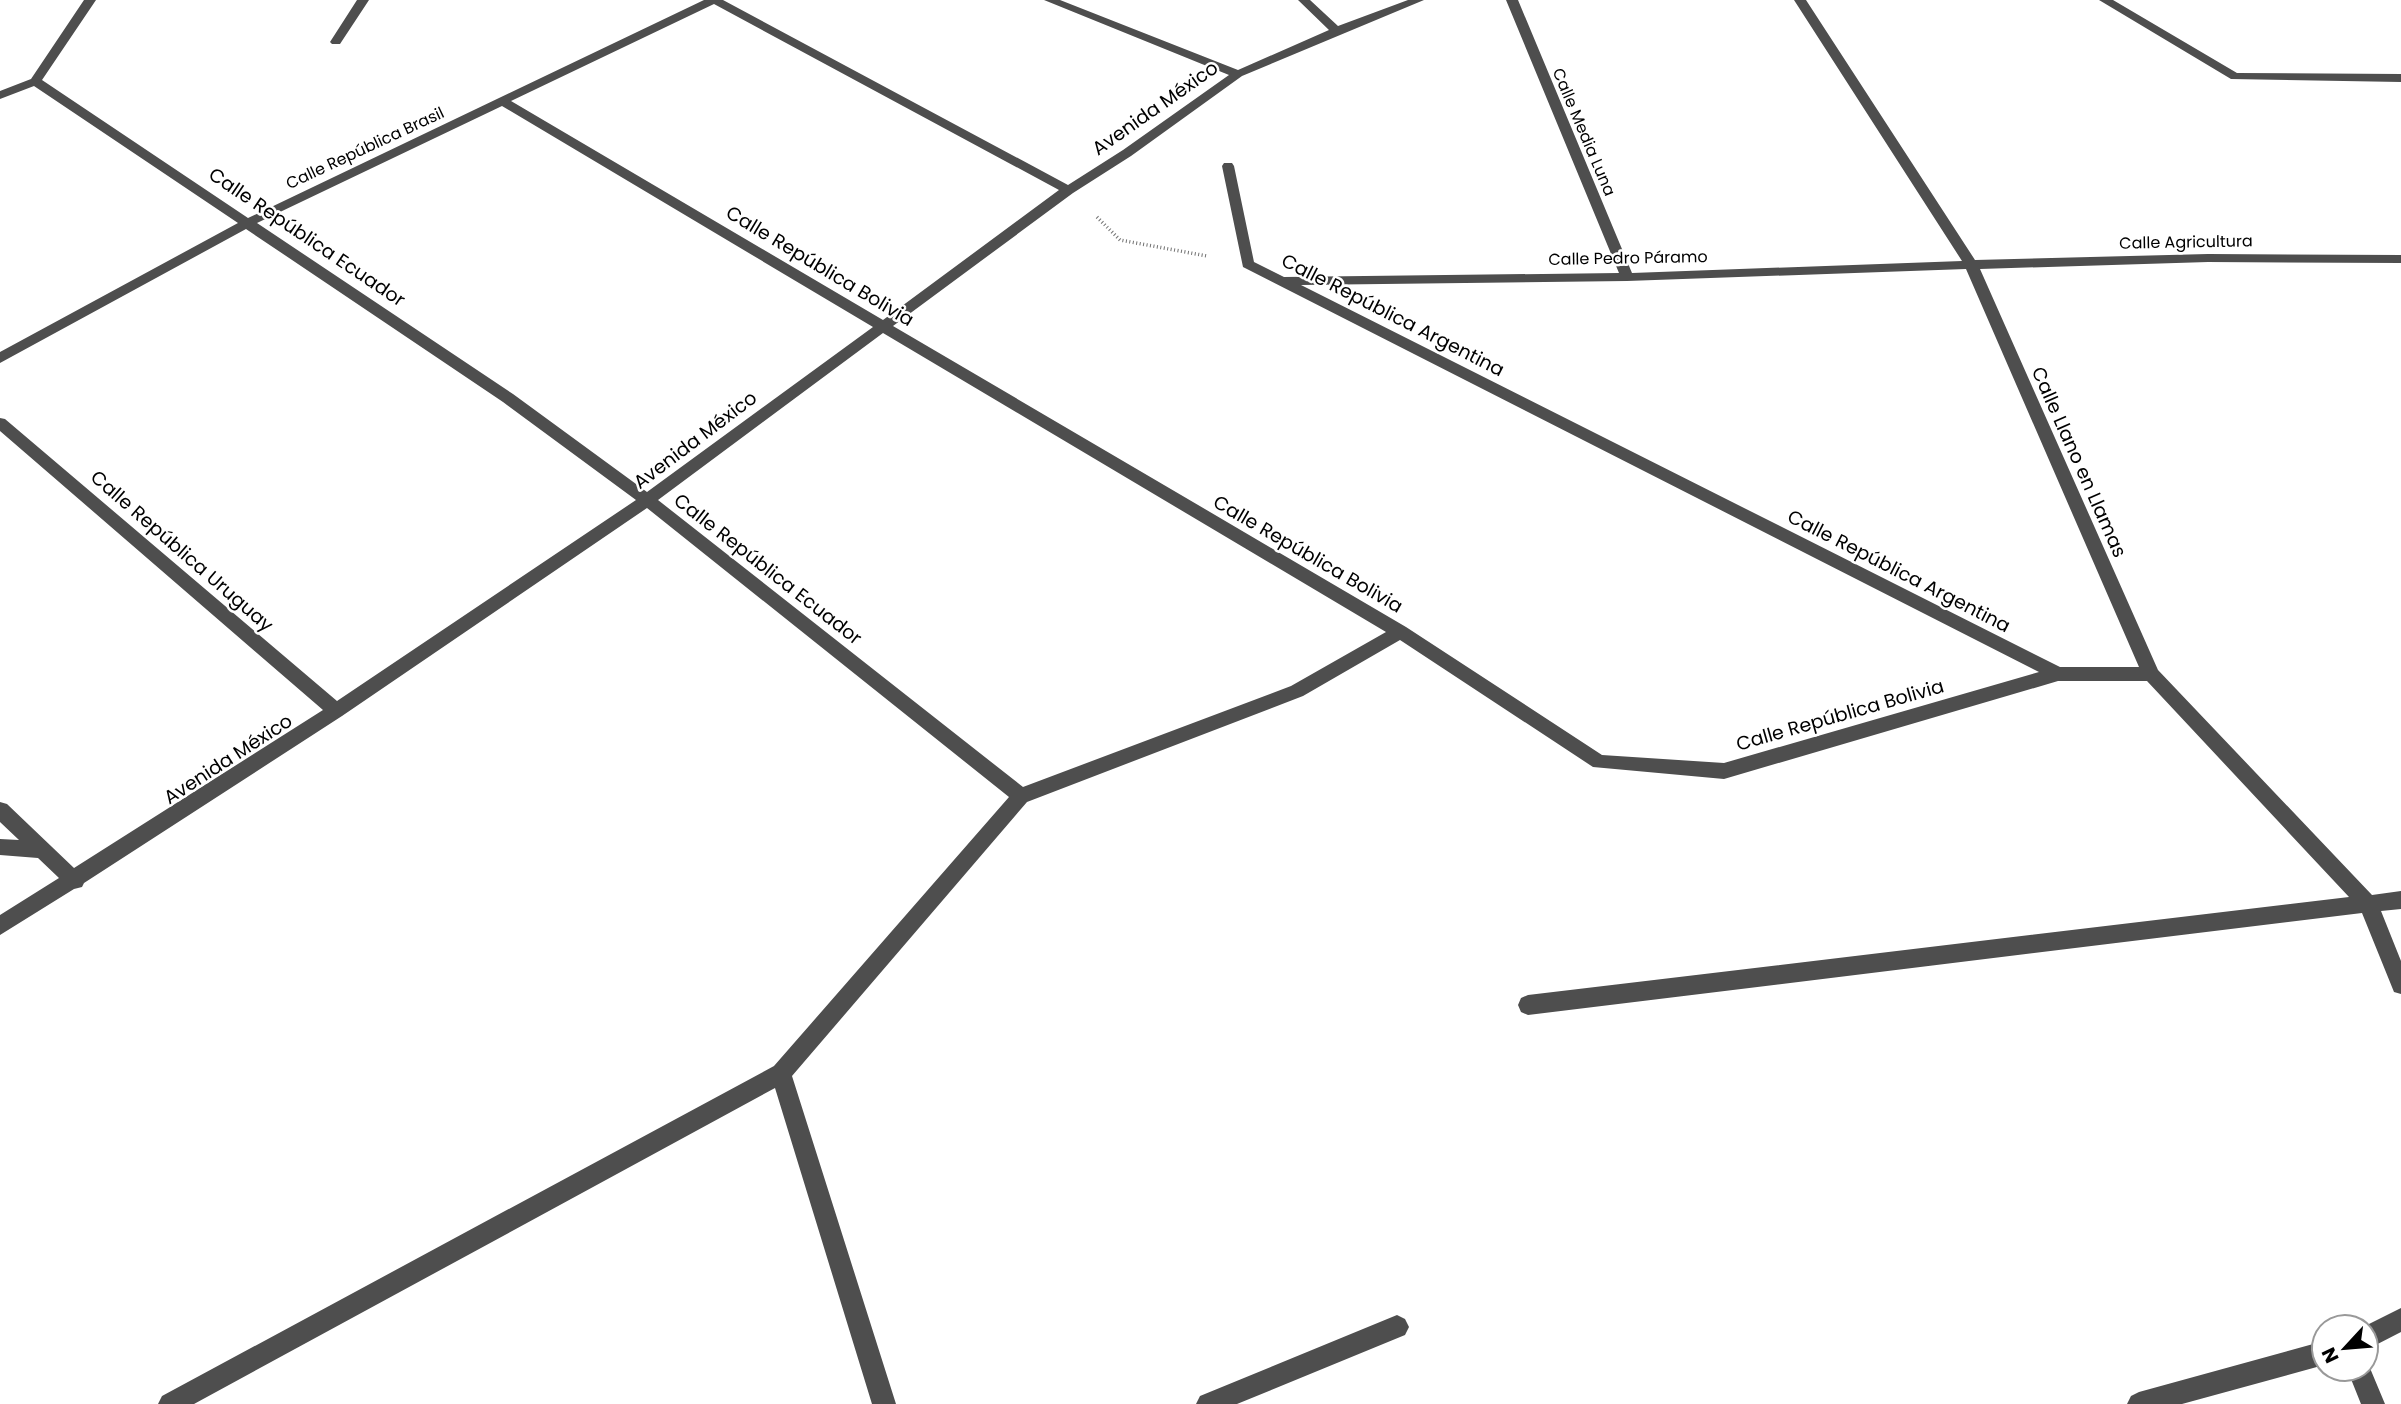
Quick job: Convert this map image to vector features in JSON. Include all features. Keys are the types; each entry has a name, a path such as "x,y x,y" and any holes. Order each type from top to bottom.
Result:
{"street":[{"path":"0,95 36,81 90,0"},
{"path":"336,42 363,0"},
{"path":"714,0 1068,190"},
{"name":"Calle República Brasil","path":"0,358 249,222 714,0"},
{"path":"1050,0 1238,74"},
{"path":"1304,0 1336,31"},
{"name":"Avenida México","path":"0,926 75,881 336,711 648,500 1068,190 1127,153 1238,74 1336,31 1418,0"},
{"name":"Calle Media Luna","path":"1512,0 1627,277"},
{"name":"Calle Llano en Llamas","path":"1800,0 1971,264 2151,674 2368,904"},
{"path":"2105,0 2235,77 2401,78"},
{"name":"Calle República Ecuador","path":"36,81 508,398 648,500 1021,796"},
{"name":"Calle República Bolivia","path":"504,102 880,327 1400,632 1599,762 1724,771 2058,674 2151,674"},
{"path":"1228,166 1248,264"},
{"name":"Calle Agricultura","path":"1971,264 2310,257 2401,258"},
{"name":"Calle República Argentina","path":"1248,264 2058,674"},
{"name":"Calle Pedro Páramo","path":"1285,281 1627,277 1971,264"},
{"name":"Calle República Uruguay","path":"0,423 336,711"},
{"path":"170,1404 781,1073 1021,796 1297,691 1400,632"},
{"path":"0,810 75,881"},
{"path":"0,847 42,850"},
{"path":"1528,1005 2401,900"},
{"path":"2368,904 2401,985"},
{"path":"781,1073 884,1404"},
{"path":"2380,1331 2401,1320"},
{"path":"1208,1404 1397,1327"},
{"path":"2139,1404 2310,1357"},
{"path":"2365,1383 2373,1404"}],"path":[{"path":"1068,190 1120,240 1248,264"}]}
